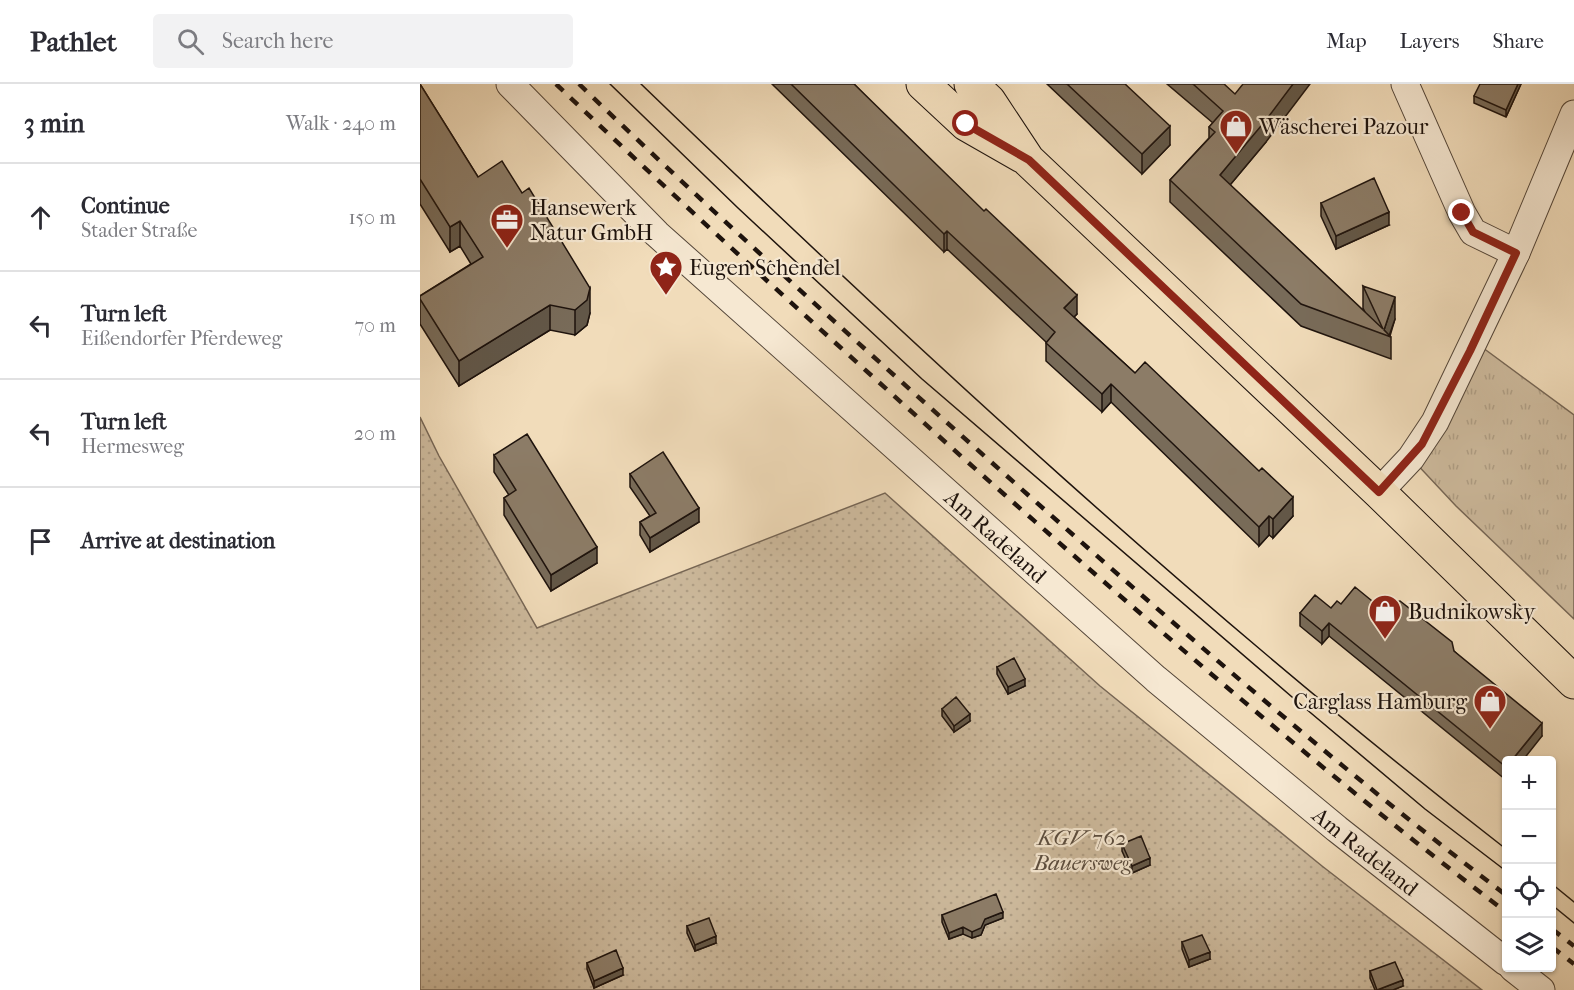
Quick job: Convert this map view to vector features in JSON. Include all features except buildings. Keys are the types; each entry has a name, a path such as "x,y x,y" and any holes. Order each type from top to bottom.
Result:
{"main road":[{"path":"923,84 966,124 1029,160"},
{"path":"971,84 989,102 1029,160 1379,492 1574,682"}],"street":[{"name":"Am Radeland","path":"510,84 657,234 1156,679 1337,829 1502,960"},
{"path":"1405,84 1462,213 1473,232 1516,253"},
{"path":"1379,492 1411,458 1426,436 1516,253 1574,114"},
{"path":"1518,972 1541,990"}],"green space":[{"path":"1475,342 1574,415 1574,619 1456,506 1411,458"},
{"name":"KGV 762 Bauersweg","path":"420,417 439,456 537,628 885,493 1100,686 1322,866 1482,990 420,990"}],"tram line":[{"path":"610,84 738,208 922,379 1299,703 1425,809 1502,868"},
{"path":"641,84 850,283 1063,478 1282,667 1502,846"},
{"path":"1556,887 1574,902"},
{"path":"1556,908 1574,923"}],"railway":[{"path":"556,84 808,318 1095,574 1298,747 1502,909"},
{"path":"579,84 783,274 1116,573 1373,791 1502,892"},
{"path":"1556,932 1574,946"},
{"path":"1556,950 1574,964"}],"place":[{"name":"Wäscherei Pazour","path":"1236,155"},
{"name":"Hansewerk Natur GmbH","path":"507,249"},
{"name":"Eugen Schendel","path":"666,296"},
{"name":"Budnikowsky","path":"1385,640"},
{"name":"Carglass Hamburg","path":"1490,730"}],"route":[{"path":"966,124 1029,160 1379,492 1411,458 1435,422 1516,253 1473,232 1462,213"}]}
